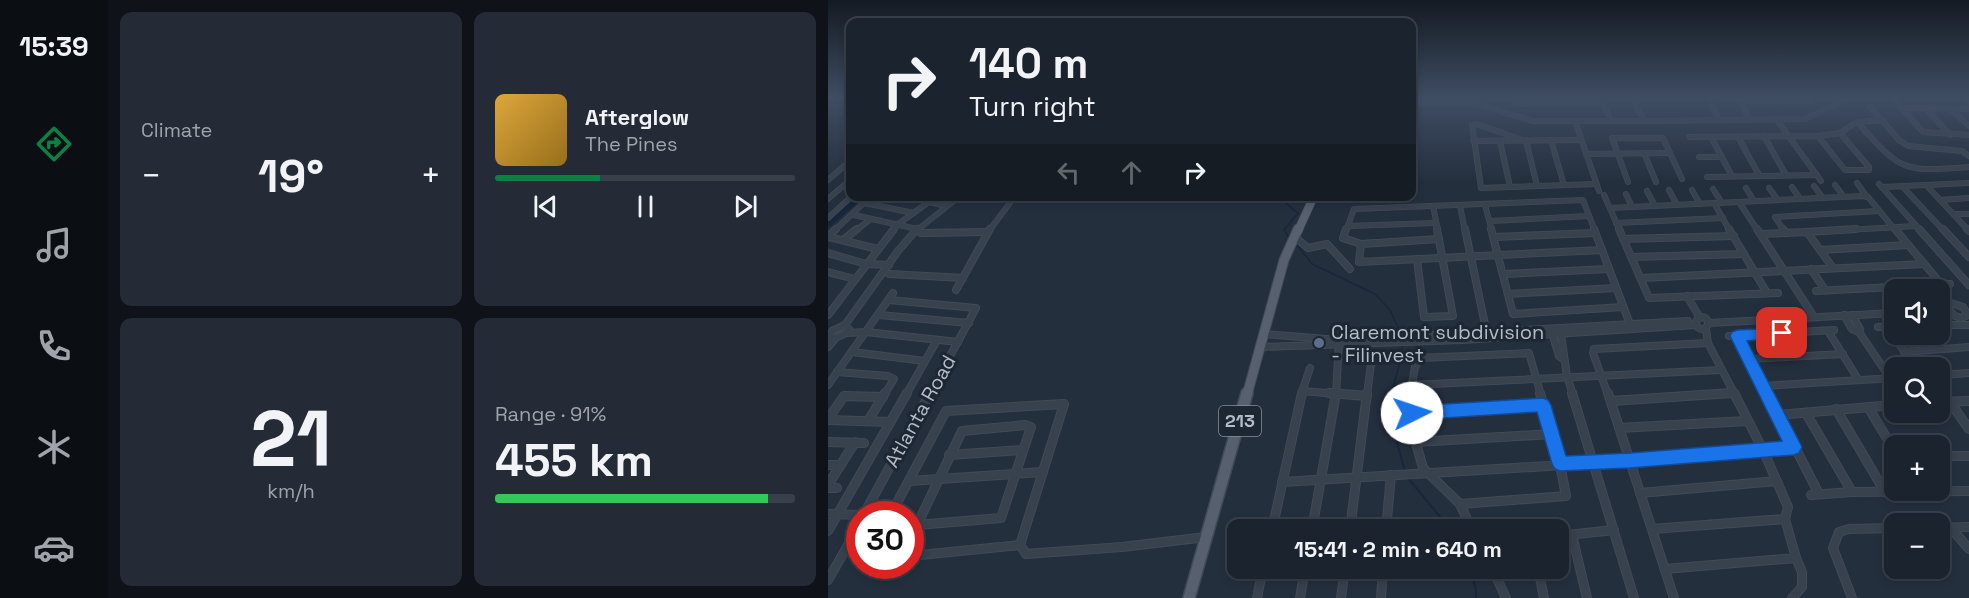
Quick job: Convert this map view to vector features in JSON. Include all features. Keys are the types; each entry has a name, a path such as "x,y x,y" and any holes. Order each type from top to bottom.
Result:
{"main road":[{"name":"213","path":"1189,598 1284,260 1312,201"}],"street":[{"path":"1472,127 1481,188 1596,184"},
{"path":"1485,127 1523,140"},
{"path":"1577,127 1596,184 1610,208 1649,298 1778,293"},
{"path":"1782,127 1821,181"},
{"path":"1689,137 1818,136 1840,133 1849,127"},
{"path":"1862,127 1893,161 1902,166 1917,169 1969,166"},
{"path":"1889,127 1899,140 1908,146 1962,151 1969,156"},
{"path":"1918,127 1923,132 1969,135"},
{"path":"1943,127 1950,135"},
{"path":"1818,136 1845,170 1869,170 1869,166 1840,133"},
{"path":"1764,136 1786,175"},
{"path":"1628,183 1612,138 1660,137 1665,140 1682,179"},
{"path":"1711,137 1732,176"},
{"path":"1738,137 1759,175"},
{"path":"1523,140 1537,186"},
{"path":"1551,140 1564,185"},
{"path":"1473,141 1581,140"},
{"path":"1500,141 1510,187"},
{"path":"1644,153 1656,182"},
{"path":"1586,154 1670,153"},
{"path":"1699,157 1722,157"},
{"path":"828,180 846,164"},
{"path":"1707,177 1817,175"},
{"path":"828,199 846,183"},
{"path":"1857,183 1937,279"},
{"path":"1969,183 1880,185 1969,285"},
{"path":"1835,184 1844,197"},
{"path":"1926,185 1969,230"},
{"path":"1814,186 1823,198"},
{"path":"1902,186 1969,257"},
{"path":"1792,187 1800,199"},
{"path":"1746,188 1754,201"},
{"path":"1769,188 1778,200"},
{"path":"1713,189 1723,218 1767,293"},
{"path":"1669,190 1677,205"},
{"path":"1692,190 1700,204"},
{"path":"1647,191 1655,206"},
{"path":"1626,194 1632,207"},
{"path":"1610,208 1844,197 1868,198"},
{"path":"1940,200 1969,198"},
{"path":"1439,239 1361,244 1343,238 1354,210 1583,200 1630,324"},
{"path":"828,218 847,201"},
{"path":"925,201 946,206"},
{"path":"828,347 846,329 889,265 919,231 953,201"},
{"path":"956,290 988,232 1011,201"},
{"path":"828,315 897,225 929,202"},
{"path":"1739,202 1814,317"},
{"path":"878,249 828,237 854,215 864,203 914,213"},
{"path":"1485,205 1513,314 1623,307"},
{"path":"1460,206 1487,335"},
{"path":"1417,260 1424,317 1453,316 1433,207"},
{"path":"1786,233 1773,215 1880,211"},
{"path":"1954,214 1969,214"},
{"path":"854,215 919,231 988,232"},
{"path":"1490,221 1589,216"},
{"path":"1616,222 1723,218"},
{"path":"843,240 871,219"},
{"path":"1348,226 1436,223"},
{"path":"1761,234 1894,229 1916,226"},
{"path":"1807,232 1833,268"},
{"path":"1494,237 1595,233"},
{"path":"1623,239 1734,236"},
{"path":"1296,238 1308,248 1327,244 1350,270"},
{"path":"1361,244 1359,262 1602,250"},
{"path":"1820,250 1908,245"},
{"path":"828,253 866,264 889,265"},
{"path":"1631,257 1744,254"},
{"path":"1641,278 1924,264"},
{"path":"1503,274 1609,269"},
{"path":"1811,269 1825,290"},
{"path":"828,272 855,279"},
{"path":"889,274 963,278"},
{"path":"1816,291 1884,287"},
{"path":"1508,294 1616,288"},
{"name":"Atlanta Road","path":"871,501 976,308 891,296 879,315"},
{"path":"1687,296 1696,321"},
{"path":"1950,304 1967,310 1966,317 1961,318 1950,311"},
{"path":"1260,347 1278,348 1630,324 1696,321 1707,326 1884,313"},
{"path":"828,385 879,315 969,323"},
{"path":"1844,315 1852,329 1859,332 1884,367"},
{"path":"1852,315 1860,328 1859,332"},
{"path":"1487,335 1557,336 1696,321"},
{"path":"1950,325 1969,324"},
{"path":"1707,326 1708,344 1763,450 1788,507 1785,519 1802,572 1802,587 1792,598"},
{"path":"1878,327 1884,327"},
{"path":"835,339 829,335 830,330 846,329 958,342"},
{"path":"1858,379 1831,331 1733,336 1749,359 1763,386 1815,495 1884,492"},
{"path":"1264,334 1340,342"},
{"path":"1278,348 1281,335"},
{"path":"1557,336 1559,356 1563,359 1634,598"},
{"path":"828,531 938,340"},
{"path":"1314,519 1336,394 1340,342"},
{"path":"1674,598 1611,401 1593,353 1594,349 1708,344"},
{"path":"1900,345 1908,357"},
{"path":"1904,352 1969,347"},
{"path":"852,352 925,361"},
{"path":"1460,504 1564,497 1566,493 1530,354 1527,352 1418,360 1411,385 1415,442 1425,473 1460,504 1467,519"},
{"path":"1749,359 1843,354"},
{"path":"1352,519 1371,364"},
{"path":"1274,519 1302,391 1310,368"},
{"path":"1411,385 1536,377 1721,370"},
{"path":"837,372 894,379 868,421"},
{"path":"1950,374 1969,372"},
{"path":"1763,386 1858,379 1884,380"},
{"path":"1302,391 1366,396"},
{"path":"1611,401 1733,393"},
{"path":"828,419 844,396 883,397"},
{"path":"1969,400 1950,402 1969,429"},
{"path":"898,501 947,410 1064,404 1020,545"},
{"path":"1412,413 1543,405"},
{"path":"1777,415 1884,406"},
{"path":"1868,407 1885,435"},
{"path":"1836,409 1884,490"},
{"path":"1806,413 1852,492"},
{"path":"828,419 890,422"},
{"path":"1619,428 1747,421"},
{"path":"1029,426 1031,428 1003,517 999,520 918,526 916,524 949,455 964,430 1029,426"},
{"path":"1415,442 1552,434"},
{"path":"828,442 859,443 841,465 828,487 837,488"},
{"path":"1282,482 1630,461 1794,447"},
{"path":"949,455 1023,450"},
{"path":"1950,456 1969,456"},
{"path":"828,465 841,465"},
{"path":"909,481 1043,472"},
{"path":"1388,519 1394,475"},
{"path":"1640,493 1777,482"},
{"path":"1950,491 1969,491"},
{"path":"828,514 846,514"},
{"path":"1652,529 1785,519"},
{"path":"1950,527 1969,527"},
{"path":"1950,527 1969,549"},
{"path":"1852,598 1833,548 1839,532 1849,529 1884,528"},
{"path":"1569,535 1614,531"},
{"path":"1572,535 1587,598"},
{"path":"1020,545 1026,554 1122,547 1208,537"},
{"path":"924,555 1020,545"},
{"path":"828,580 846,548"},
{"path":"1665,569 1796,558"},
{"path":"1257,598 1261,579"},
{"path":"1300,598 1303,579"},
{"path":"1341,598 1344,579"},
{"path":"1381,598 1382,579"},
{"path":"1496,579 1506,598"},
{"path":"1540,579 1544,598"}],"waterway":[{"path":"828,224 855,201"},
{"path":"1284,201 1298,213 1284,230 1289,237"},
{"path":"1297,245 1312,264 1375,294 1390,310 1401,334"},
{"path":"1391,395 1402,355 1402,345"},
{"path":"1391,395 1393,429 1405,471"},
{"path":"1408,478 1442,519"},
{"path":"1473,579 1476,598"}],"place":[{"name":"Claremont subdivision - Filinvest","path":"1319,343"}],"route":[{"path":"1412,413 1543,405 1560,464 1630,461 1794,447 1737,336 1782,333"}]}
